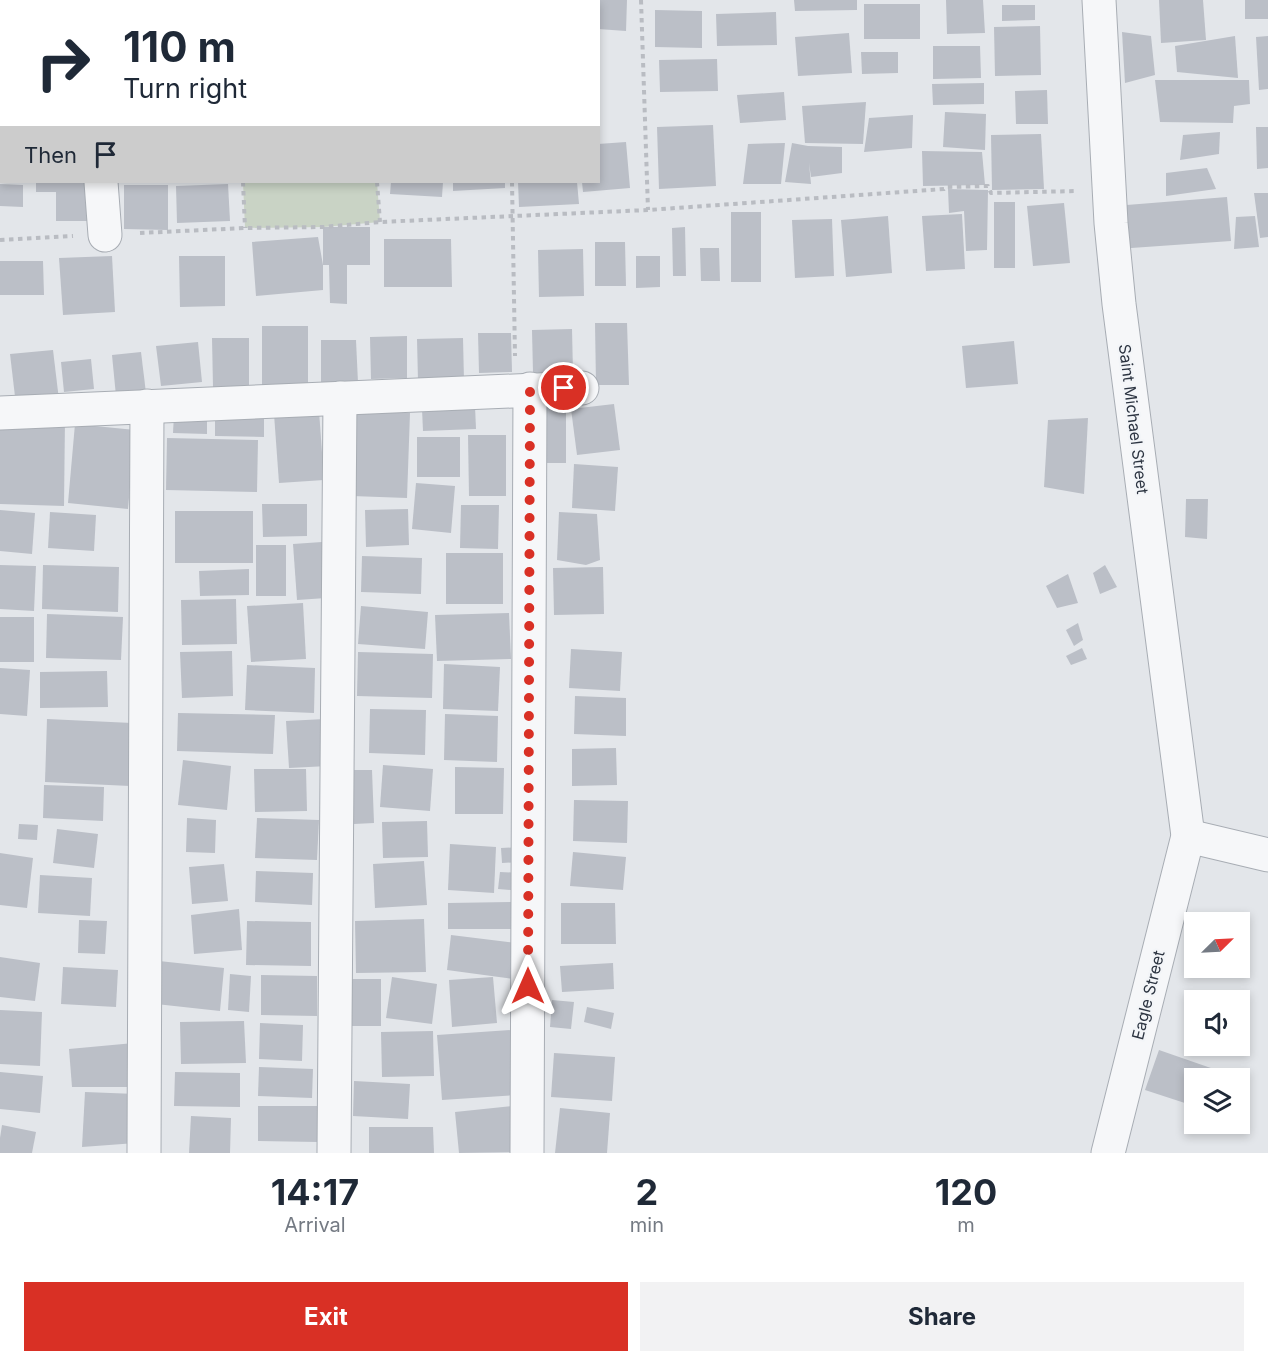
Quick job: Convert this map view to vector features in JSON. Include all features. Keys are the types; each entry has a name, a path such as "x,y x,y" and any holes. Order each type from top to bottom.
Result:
{"street":[{"name":"Saint Michael Street","path":"1099,0 1119,304 1188,836"},
{"path":"102,183 105,235"},
{"path":"0,413 582,388"},
{"path":"523,389 527,1153"},
{"path":"334,1153 340,398"},
{"path":"144,1153 147,406"},
{"path":"1188,836 1268,855"},
{"name":"Eagle Street","path":"1108,1153 1188,836"}],"path":[{"path":"641,0 648,210"},
{"path":"243,183 245,228"},
{"path":"377,183 380,222"},
{"path":"512,183 523,389"},
{"path":"0,240 245,228 323,227 380,222 648,210 944,189 946,187 988,186 991,193 1110,190"}],"green space":[{"path":"243,183 377,183 380,222 323,227 245,228"}],"building":[{"path":"600,0 627,0 626,31 600,29"},
{"path":"794,0 857,0 857,10 795,11"},
{"path":"946,0 983,0 985,33 947,34"},
{"path":"1159,0 1203,0 1206,40 1161,43"},
{"path":"1245,0 1268,0 1268,19 1245,19"},
{"path":"864,4 920,4 920,39 864,39"},
{"path":"1002,5 1035,5 1035,20 1002,21"},
{"path":"655,10 702,11 702,48 655,47"},
{"path":"776,12 777,45 717,46 716,14"},
{"path":"1040,26 1041,75 995,76 994,27"},
{"path":"1122,32 1151,36 1155,75 1125,83"},
{"path":"849,33 852,73 798,76 795,37"},
{"path":"1235,36 1238,78 1177,72 1175,46"},
{"path":"1268,36 1268,89 1259,90 1256,37"},
{"path":"933,46 980,46 981,78 933,79"},
{"path":"861,52 898,52 898,73 862,74"},
{"path":"717,59 718,91 660,92 659,60"},
{"path":"1155,80 1249,80 1250,104 1234,106 1233,123 1160,122"},
{"path":"984,83 984,104 933,105 932,84"},
{"path":"1047,90 1048,124 1016,124 1015,91"},
{"path":"784,92 786,120 740,123 737,95"},
{"path":"866,102 863,144 805,143 802,106"},
{"path":"945,112 986,114 985,150 943,147"},
{"path":"913,115 912,148 864,152 869,118"},
{"path":"713,125 716,186 659,189 657,127"},
{"path":"1256,127 1268,127 1268,168 1257,169"},
{"path":"1220,132 1219,154 1180,160 1183,135"},
{"path":"1041,134 1044,189 992,190 991,135"},
{"path":"626,142 630,188 583,192 582,183 600,183 600,144"},
{"path":"785,143 781,184 743,184 748,144"},
{"path":"792,143 842,147 842,173 811,177 809,163 811,184 785,182"},
{"path":"922,151 982,152 985,185 923,186"},
{"path":"1207,168 1216,189 1166,196 1166,173"},
{"path":"36,183 87,183 88,221 56,221 56,192 36,192"},
{"path":"391,183 443,183 442,197 390,194"},
{"path":"453,183 505,183 505,188 453,191"},
{"path":"518,183 577,183 579,204 519,207"},
{"path":"0,184 23,185 23,207 0,206"},
{"path":"228,184 230,221 177,223 176,186"},
{"path":"124,185 168,185 168,230 124,229"},
{"path":"948,189 988,190 987,250 966,251 964,211 949,213"},
{"path":"1254,193 1268,193 1268,237 1260,238"},
{"path":"1227,197 1231,241 1117,249 1114,206"},
{"path":"994,202 1015,202 1015,268 994,268"},
{"path":"1064,203 1070,263 1033,266 1027,206"},
{"path":"731,212 761,212 761,282 731,282"},
{"path":"962,214 965,269 926,271 922,216"},
{"path":"888,216 892,273 846,277 841,220"},
{"path":"1255,216 1259,247 1234,249 1236,217"},
{"path":"832,219 834,276 795,278 792,220"},
{"path":"323,227 370,227 370,265 347,265 347,304 330,303 329,265 323,265"},
{"path":"685,227 686,276 673,276 672,228"},
{"path":"318,237 323,265 323,290 256,296 252,242"},
{"path":"384,239 451,239 452,287 384,287"},
{"path":"595,242 625,242 626,286 595,286"},
{"path":"700,248 719,248 720,281 701,281"},
{"path":"583,249 584,296 539,297 538,250"},
{"path":"112,256 115,312 63,315 59,258"},
{"path":"179,256 225,256 225,306 180,307"},
{"path":"636,256 660,256 660,287 636,288"},
{"path":"0,261 43,261 44,295 0,295"},
{"path":"595,323 627,323 629,385 596,385"},
{"path":"262,326 308,326 308,385 262,385"},
{"path":"572,329 573,373 533,373 532,330"},
{"path":"478,333 511,333 512,372 479,373"},
{"path":"407,336 407,378 371,379 370,337"},
{"path":"212,338 249,338 249,387 213,387"},
{"path":"463,338 464,381 418,381 417,339"},
{"path":"321,340 356,340 358,383 321,384"},
{"path":"1014,341 1018,384 966,388 962,346"},
{"path":"198,342 202,382 161,386 156,346"},
{"path":"53,350 59,400 16,405 10,354"},
{"path":"141,352 146,393 116,396 112,355"},
{"path":"91,359 94,389 64,392 61,362"},
{"path":"542,403 566,404 566,463 543,463"},
{"path":"614,404 620,450 577,455 571,409"},
{"path":"475,406 476,429 423,431 422,409"},
{"path":"319,411 324,480 279,483 274,414"},
{"path":"355,411 410,413 407,498 352,496"},
{"path":"215,412 264,412 264,437 215,436"},
{"path":"174,414 207,415 207,434 173,433"},
{"path":"0,417 65,418 64,506 0,504"},
{"path":"1088,418 1084,494 1044,487 1048,420"},
{"path":"75,424 135,430 128,509 68,503"},
{"path":"468,435 506,435 506,496 469,496"},
{"path":"417,437 460,437 460,477 417,477"},
{"path":"167,438 258,440 257,492 166,490"},
{"path":"574,464 618,467 615,511 572,508"},
{"path":"416,483 455,486 451,533 412,529"},
{"path":"1186,499 1208,499 1207,539 1185,537"},
{"path":"262,504 307,504 307,536 263,537"},
{"path":"461,505 499,505 498,549 460,548"},
{"path":"408,509 409,545 366,547 365,510"},
{"path":"0,510 35,513 32,554 0,551"},
{"path":"175,511 253,511 253,563 175,563"},
{"path":"50,512 96,515 94,551 48,548"},
{"path":"559,512 597,514 600,560 586,565 557,560"},
{"path":"322,542 326,598 297,600 293,544"},
{"path":"256,545 286,545 286,596 256,596"},
{"path":"446,553 503,553 503,604 446,604"},
{"path":"362,556 422,558 421,594 361,592"},
{"path":"0,565 36,566 34,611 0,609"},
{"path":"43,565 119,567 118,612 42,609"},
{"path":"1105,565 1117,587 1100,594 1093,573"},
{"path":"603,567 604,614 554,615 553,568"},
{"path":"249,569 249,595 200,596 199,571"},
{"path":"1068,574 1078,603 1057,608 1046,586"},
{"path":"236,599 237,644 182,645 181,600"},
{"path":"303,603 306,659 251,662 247,606"},
{"path":"361,606 428,612 425,649 358,644"},
{"path":"509,613 511,659 437,661 435,615"},
{"path":"47,614 123,617 121,660 46,658"},
{"path":"0,617 34,617 34,662 0,662"},
{"path":"1078,623 1083,640 1074,646 1066,630"},
{"path":"1082,648 1087,659 1071,665 1066,656"},
{"path":"571,649 622,652 620,691 569,688"},
{"path":"232,651 233,696 182,698 180,652"},
{"path":"358,652 433,654 432,698 357,696"},
{"path":"444,664 500,667 498,711 443,709"},
{"path":"247,665 315,668 314,713 245,710"},
{"path":"0,668 30,670 27,716 0,714"},
{"path":"107,671 108,707 40,708 40,672"},
{"path":"575,696 626,698 626,736 574,734"},
{"path":"370,709 426,710 425,755 369,753"},
{"path":"178,713 275,715 273,754 177,751"},
{"path":"445,714 498,716 497,762 444,760"},
{"path":"47,719 132,723 130,786 45,782"},
{"path":"325,719 328,766 289,768 286,721"},
{"path":"616,748 617,785 572,786 572,749"},
{"path":"183,760 231,766 227,810 178,805"},
{"path":"383,765 433,769 430,811 380,807"},
{"path":"455,767 504,768 503,814 455,814"},
{"path":"254,769 306,769 307,811 255,812"},
{"path":"352,770 372,770 374,823 354,824"},
{"path":"44,785 104,787 103,821 43,818"},
{"path":"574,800 628,801 627,843 573,841"},
{"path":"187,818 216,820 215,853 186,852"},
{"path":"257,818 319,820 317,860 255,858"},
{"path":"427,821 428,857 383,858 382,822"},
{"path":"19,824 38,825 37,840 18,839"},
{"path":"57,829 98,834 94,868 53,863"},
{"path":"450,844 496,847 494,893 448,890"},
{"path":"521,847 522,862 502,863 501,848"},
{"path":"573,852 626,857 623,890 570,886"},
{"path":"0,853 33,858 27,908 0,905"},
{"path":"424,861 427,905 375,908 373,864"},
{"path":"224,864 228,901 192,904 189,867"},
{"path":"256,871 313,873 312,905 255,902"},
{"path":"500,872 523,873 521,891 498,889"},
{"path":"40,875 92,878 90,916 38,913"},
{"path":"511,902 511,929 448,929 448,903"},
{"path":"561,903 615,903 616,944 561,944"},
{"path":"239,909 242,950 194,954 191,915"},
{"path":"424,919 426,972 356,973 355,921"},
{"path":"79,920 107,921 105,954 78,953"},
{"path":"247,921 311,922 311,966 246,965"},
{"path":"451,935 517,943 513,979 447,970"},
{"path":"0,957 40,963 35,1001 0,997"},
{"path":"159,961 224,968 220,1011 156,1004"},
{"path":"613,963 614,989 562,992 560,966"},
{"path":"63,967 118,970 116,1007 61,1004"},
{"path":"230,974 251,976 249,1012 228,1010"},
{"path":"261,975 317,976 317,1016 261,1015"},
{"path":"392,977 437,984 432,1024 386,1018"},
{"path":"493,977 497,1023 452,1027 449,980"},
{"path":"351,979 381,979 381,1026 351,1026"},
{"path":"552,1000 574,1002 571,1029 550,1027"},
{"path":"587,1007 614,1013 611,1029 584,1022"},
{"path":"0,1010 42,1012 40,1066 0,1064"},
{"path":"244,1021 246,1063 181,1064 180,1022"},
{"path":"260,1023 303,1025 302,1061 259,1059"},
{"path":"511,1030 516,1095 442,1100 437,1035"},
{"path":"433,1031 434,1076 382,1077 381,1032"},
{"path":"134,1043 136,1087 72,1087 69,1049"},
{"path":"1159,1050 1211,1068 1184,1068 1184,1103 1145,1090"},
{"path":"554,1053 615,1057 612,1101 551,1097"},
{"path":"259,1067 313,1069 312,1098 258,1096"},
{"path":"0,1072 43,1076 40,1113 0,1109"},
{"path":"175,1072 240,1073 240,1107 174,1106"},
{"path":"354,1081 410,1084 408,1119 353,1116"},
{"path":"85,1092 136,1094 136,1143 82,1147"},
{"path":"258,1106 318,1106 318,1142 258,1141"},
{"path":"513,1106 518,1152 459,1153 455,1112"},
{"path":"560,1108 610,1113 607,1153 555,1153"},
{"path":"191,1116 231,1118 230,1153 189,1153"},
{"path":"2,1125 36,1132 32,1153 0,1153"},
{"path":"369,1127 433,1127 434,1153 369,1153"}],"route":[{"path":"528,986 530,389 564,388"}]}
